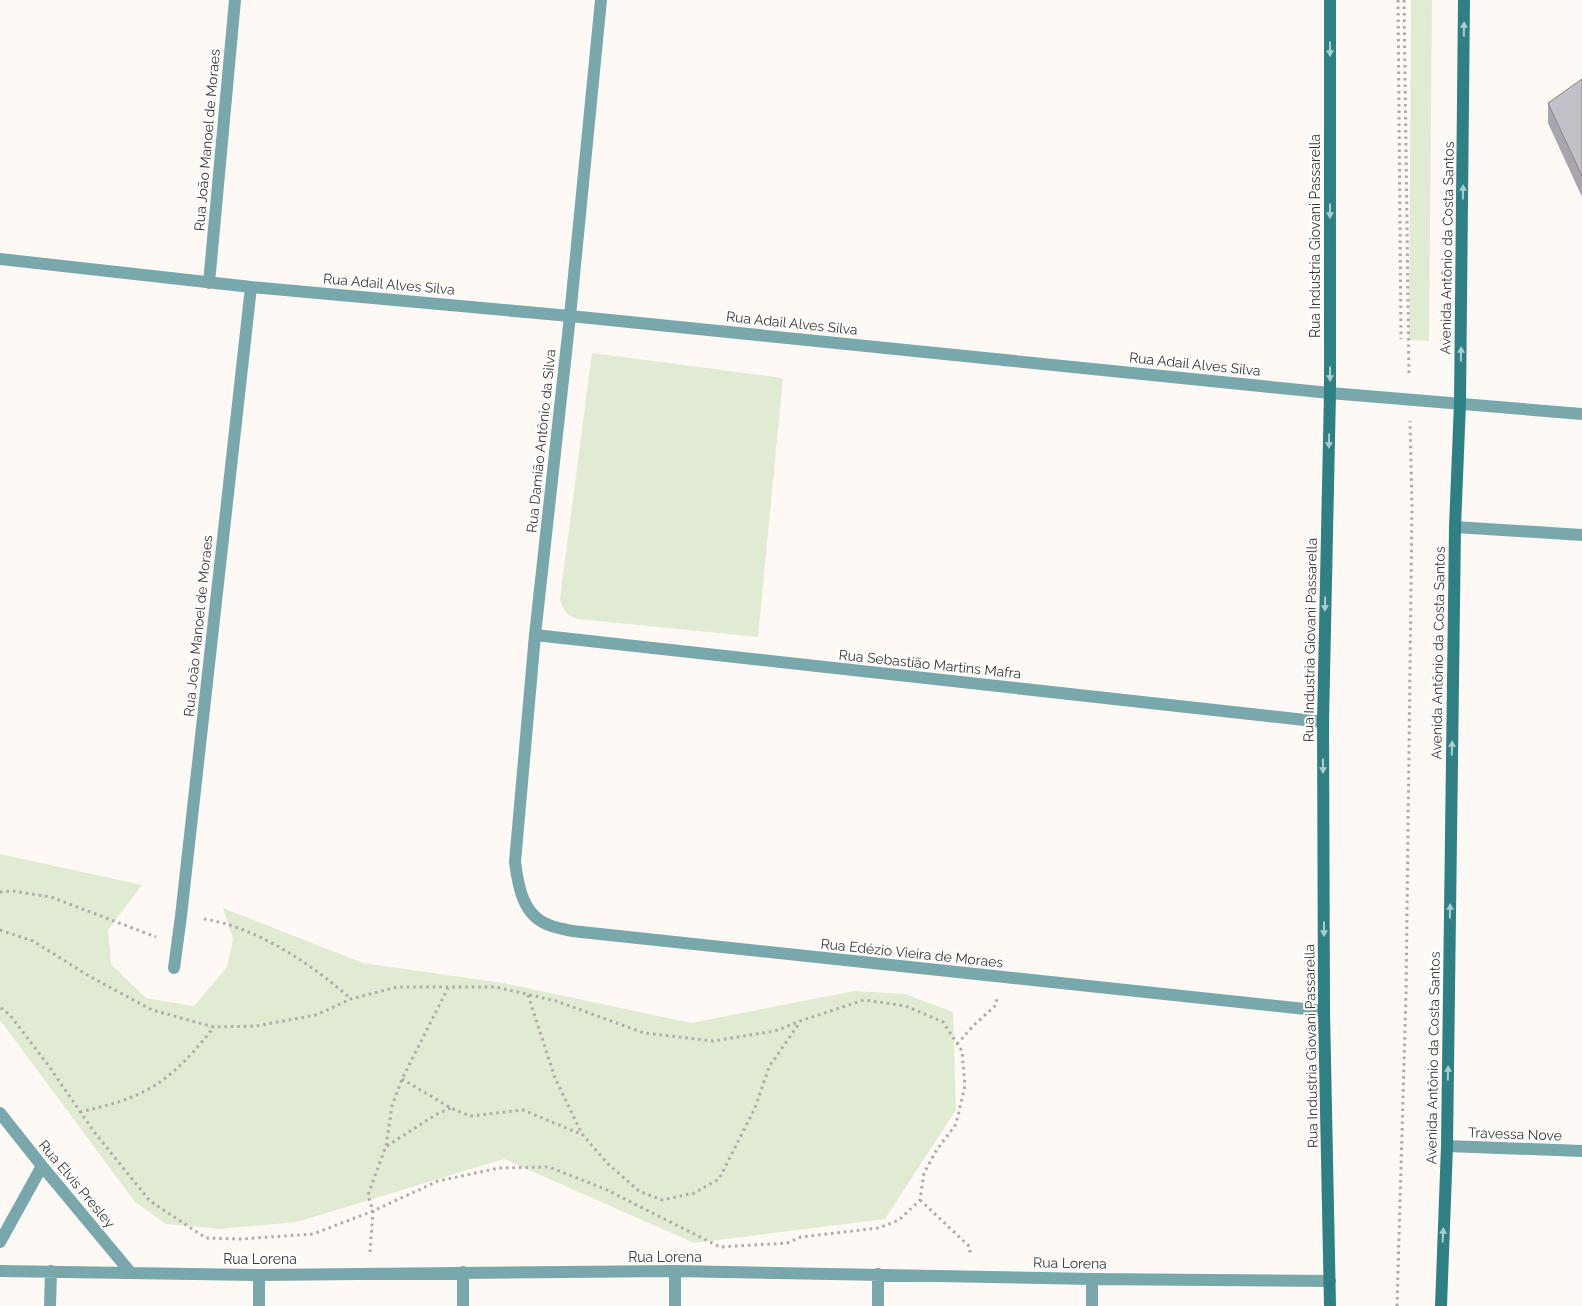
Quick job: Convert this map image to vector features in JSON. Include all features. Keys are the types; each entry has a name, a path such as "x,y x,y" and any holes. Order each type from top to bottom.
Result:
{"street":[{"name":"Rua João Manoel de Moraes","path":"208,283 235,0"},
{"name":"Rua Damião Antônio da Silva","path":"518,886 515,862 534,635 570,316 602,0"},
{"name":"Rua Industria Giovani Passarella","path":"1330,0 1330,393 1323,722 1324,1011 1330,1281"},
{"name":"Avenida Antônio da Costa Santos","path":"1441,1306 1447,1146 1455,527 1460,403 1464,0"},
{"name":"Rua Adail Alves Silva","path":"0,258 208,283 570,316 1330,393 1582,414"},
{"name":"Rua João Manoel de Moraes","path":"174,968 251,287"},
{"path":"1455,527 1582,535"},
{"name":"Rua Sebastião Martins Mafra","path":"534,635 1323,722"},
{"name":"Rua Edézio Vieira de Moraes","path":"518,886 530,913 547,925 572,932 1324,1011"},
{"name":"Rua Elvis Presley","path":"0,1113 131,1273"},
{"name":"Travessa Nove","path":"1447,1146 1582,1152"},
{"path":"0,1242 42,1166"},
{"name":"Rua Lorena","path":"0,1271 259,1275 675,1271 1092,1279 1330,1281"},
{"path":"50,1306 51,1271"},
{"path":"675,1271 675,1306"},
{"path":"463,1272 463,1306"},
{"path":"878,1274 878,1306"},
{"path":"259,1275 259,1306"},
{"path":"1092,1279 1092,1306"},
{"path":"1330,1281 1330,1306"}],"path":[{"path":"1398,0 1401,339"},
{"path":"1397,1306 1405,1014 1412,575 1404,0"},
{"path":"0,892 13,891 51,896 138,931 177,943"},
{"path":"181,916 219,922 264,938 330,980 351,999"},
{"path":"0,930 34,941 89,976 152,1010 214,1027 256,1026 316,1015 351,999 397,987 496,987 556,1001 644,1033 713,1041 775,1032 800,1021 864,1000 906,1006 942,1022 962,1051 965,1086 956,1124 936,1151 924,1173 920,1200 899,1220 878,1228 801,1237 787,1243 720,1247 605,1189 549,1167 499,1168 438,1181 373,1211 313,1234 240,1239 206,1238 150,1201 95,1133 48,1065 10,1015 0,1007"},
{"path":"957,1044 996,1005 1001,977"},
{"path":"369,1273 373,1211 368,1195 386,1146 392,1106 402,1078 448,988"},
{"path":"528,995 555,1078 582,1134 608,1164 639,1191 662,1200 694,1193 719,1179 755,1108 770,1067 800,1021"},
{"path":"80,1112 108,1105 144,1092 172,1073 196,1050 214,1027"},
{"path":"402,1078 451,1108 470,1116 523,1110 582,1134"},
{"path":"386,1146 451,1108"},
{"path":"920,1200 970,1247 968,1276"}],"green space":[{"path":"1411,0 1432,0 1429,341 1409,340"},
{"path":"592,353 783,378 758,637 578,619 564,610 560,599"},
{"path":"0,854 142,885 108,930 111,964 146,998 194,1006 227,967 233,939 223,908 363,963 503,983 691,1023 854,991 905,994 953,1012 956,1110 885,1219 694,1243 504,1159 297,1222 221,1229 166,1224 135,1202 0,1020"}],"building":[{"path":"1582,79 1582,176 1548,103"}]}
